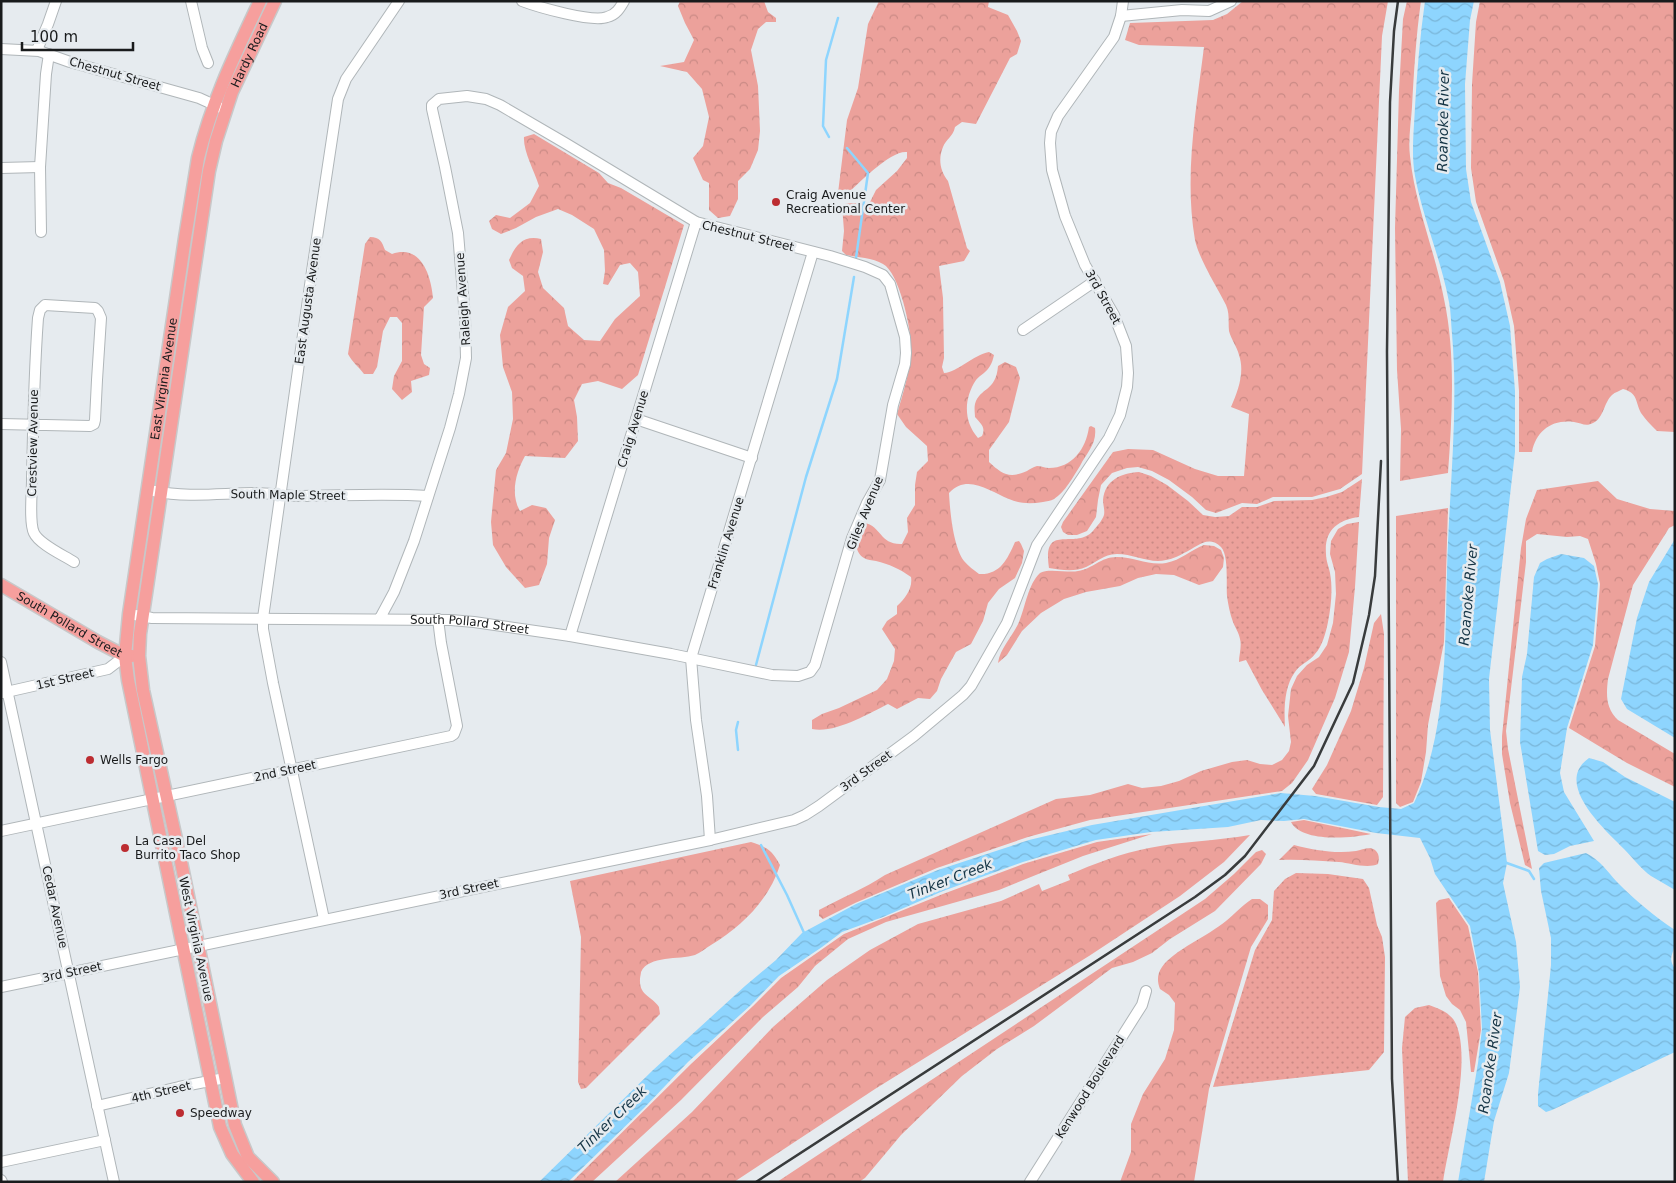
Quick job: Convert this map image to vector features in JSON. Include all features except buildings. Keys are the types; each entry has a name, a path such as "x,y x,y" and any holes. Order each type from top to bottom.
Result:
{"main road":[{"name":"Hardy Road","path":"214,104 225,75 260,1"},
{"name":"Hardy Road","path":"226,111 247,60 276,1"},
{"name":"East Virginia Avenue","path":"125,656 194,180 202,141 214,104"},
{"name":"East Virginia Avenue","path":"139,656 140,634 209,170 226,111"},
{"name":"South Pollard Street","path":"1,585 125,656 139,656"},
{"name":"West Virginia Avenue","path":"125,656 128,680 220,1127 225,1141 239,1165 253,1182"},
{"name":"West Virginia Avenue","path":"139,656 143,690 234,1126 248,1157 272,1182"}],"street":[{"path":"37,50 56,1"},
{"path":"191,1 202,48 208,63"},
{"name":"East Augusta Avenue","path":"324,919 273,683 263,629 263,618 338,99 346,79 400,1"},
{"path":"522,1 538,7 597,19 614,14 624,1"},
{"name":"3rd Street","path":"1,987 710,840 778,824 805,815 914,736 963,695 974,681 1008,623 1037,545 1109,438 1120,416 1127,387 1126,346 1114,315 1076,244 1064,216 1052,170 1050,143 1058,116 1108,46 1118,27 1123,1"},
{"path":"1121,16 1183,6 1209,11 1231,1"},
{"name":"Chestnut Street","path":"1,49 37,50 70,62 180,92 214,104 226,111"},
{"path":"41,232 40,167 49,54"},
{"name":"Chestnut Street","path":"447,98 478,97 500,105 696,222 872,269 887,278 905,342 905,364 901,376"},
{"name":"Raleigh Avenue","path":"380,618 394,592 408,557 464,373 467,346 458,233 432,110 435,101 447,98"},
{"path":"1,168 40,167"},
{"name":"Craig Avenue","path":"570,636 696,222"},
{"name":"Franklin Avenue","path":"710,840 707,796 696,720 691,658 813,252"},
{"path":"1023,330 1095,280"},
{"name":"Crestview Avenue","path":"33,424 90,426 94,424 96,420 102,318 98,311 92,307 45,305 40,310 38,318 33,424 32,528 37,538 74,562"},
{"name":"Giles Avenue","path":"805,674 810,672 815,665 852,538 866,503 880,480 901,376"},
{"path":"636,419 752,458"},
{"path":"1,424 33,424"},
{"name":"South Maple Street","path":"148,490 161,493 216,495 256,493 289,496 428,496"},
{"name":"South Pollard Street","path":"130,614 143,617 380,618 474,622 570,636 772,674 792,676 805,674"},
{"name":"2nd Street","path":"1,831 384,751 454,734 457,726 438,619"},
{"name":"1st Street","path":"4,692 108,669 125,656"},
{"name":"Cedar Avenue","path":"1,662 4,692 37,824 114,1182"},
{"name":"Kenwood Boulevard","path":"1030,1182 1142,1005 1146,991"},
{"name":"4th Street","path":"97,1106 224,1078"},
{"path":"1,1162 105,1140"}],"green space":[{"path":"680,1 764,1 768,12 776,18 776,22 766,22 758,29 751,50 758,86 760,131 758,150 750,169 738,181 738,199 730,216 718,218 709,210 709,183 703,180 693,158 703,146 709,117 702,89 687,72 660,66 684,62 694,40 678,6"},
{"path":"879,1 989,1 988,7 1008,15 1017,31 1021,41 1017,54 1010,58 976,124 962,122 955,127 941,151 942,169 948,181 967,248 970,251 964,261 939,266 943,298 944,358 942,367 944,373 949,372 977,356 989,352 994,355 989,368 976,380 967,402 970,424 978,438 982,436 983,430 975,417 977,399 994,381 998,366 1005,362 1016,367 1020,378 1009,422 989,450 989,462 1006,474 1015,475 1037,466 1049,468 1065,465 1081,450 1089,427 1095,428 1095,434 1091,448 1072,479 1053,500 1021,503 971,484 956,487 949,493 955,538 960,555 964,561 979,574 992,572 1002,565 1015,542 1019,541 1024,551 1022,563 1015,578 999,589 988,603 983,621 971,644 956,652 941,679 937,691 930,699 918,698 897,709 888,704 851,722 821,730 812,729 812,720 877,690 887,679 894,661 895,649 882,629 887,621 897,614 897,606 910,589 911,577 890,565 864,558 860,555 856,546 858,536 865,523 874,528 889,542 902,544 908,532 907,518 915,505 917,472 928,461 927,446 906,427 897,414 911,354 908,320 900,291 895,279 883,264 870,259 846,255 842,251 844,231 842,205 852,203 869,204 876,190 897,171 907,158 907,152 893,156 876,168 847,194 842,196 838,193 847,120 858,88 868,24"},
{"path":"1243,1 1388,1 1382,36 1362,474 1340,489 1312,497 1273,497 1257,504 1242,503 1216,513 1206,510 1169,480 1152,471 1138,467 1127,468 1112,473 1101,485 1096,517 1087,531 1077,535 1068,535 1063,532 1061,527 1063,522 1113,452 1128,449 1153,450 1195,469 1218,476 1244,476 1249,414 1231,407 1240,381 1241,361 1229,331 1226,305 1197,248 1192,216 1192,144 1204,47 1139,45 1125,40 1130,23 1213,20 1227,14"},
{"path":"1407,1 1421,1 1414,67 1409,138 1410,156 1416,192 1436,263 1448,320 1452,386 1448,473 1400,481 1401,429 1397,370 1395,228 1399,91 1403,19"},
{"path":"1480,1 1675,1 1675,432 1657,431 1641,413 1634,395 1623,389 1609,398 1597,421 1586,425 1574,422 1559,422 1541,432 1532,452 1519,452 1519,391 1514,326 1504,281 1476,202 1471,168 1472,84 1476,22"},
{"path":"534,134 599,173 608,183 621,188 684,225 638,375 622,389 598,381 582,384 574,400 578,441 565,458 525,456 522,462 515,483 515,497 520,511 532,505 546,508 555,520 549,538 547,564 539,585 525,588 506,567 493,545 491,522 496,470 506,453 513,419 512,392 503,367 500,335 508,307 525,291 523,276 512,268 509,260 521,242 529,238 541,239 543,252 538,272 543,288 564,308 568,326 584,340 600,341 615,319 640,296 638,272 630,263 620,265 608,285 603,284 605,271 604,250 594,229 572,215 558,209 536,217 501,234 492,229 489,221 496,215 510,218 530,203 539,186 524,142 524,137"},
{"path":"370,237 382,242 385,250 392,254 402,252 410,253 417,257 427,271 432,289 433,298 424,307 421,355 424,364 430,368 429,375 411,381 412,392 402,400 392,389 394,376 402,361 402,323 397,317 390,317 383,331 377,367 373,374 364,374 348,354 365,244"},
{"path":"1139,472 1167,485 1203,515 1215,517 1229,516 1242,507 1257,507 1274,501 1312,500 1326,497 1342,492 1362,479 1359,517 1351,518 1339,524 1327,539 1326,557 1331,579 1331,592 1327,626 1320,647 1310,659 1297,669 1291,678 1285,706 1285,727 1246,660 1239,662 1241,642 1228,602 1227,570 1224,551 1216,543 1202,543 1168,560 1148,560 1117,554 1104,557 1077,570 1049,568 1048,554 1050,545 1062,539 1078,539 1093,531 1104,515 1103,500 1107,487 1120,476"},
{"path":"1598,481 1617,499 1650,509 1675,511 1675,525 1669,528 1633,585 1608,679 1607,691 1609,706 1618,720 1675,754 1675,787 1627,763 1569,728 1595,646 1600,584 1588,539 1580,536 1567,537 1537,534 1526,541 1526,562 1506,731 1532,869 1525,865 1510,803 1502,754 1502,736 1521,548 1526,519 1537,490"},
{"path":"1448,508 1444,642 1428,725 1421,782 1413,802 1400,807 1396,803 1396,516"},
{"path":"1359,522 1349,652 1335,698 1308,760 1292,783 1282,791 1090,820 1028,837 937,868 855,903 823,919 819,916 819,910 885,875 1056,799 1090,795 1128,784 1142,788 1161,786 1232,762 1247,760 1272,765 1282,760 1289,751 1291,742 1288,716 1291,689 1297,676 1307,665 1319,657 1327,645 1333,623 1336,594 1335,572 1330,554 1331,541 1338,529 1347,524"},
{"path":"1204,545 1214,546 1221,550 1224,558 1223,567 1213,581 1199,585 1174,575 1156,574 1138,578 1120,586 1086,592 1064,599 1041,613 1022,631 1007,655 998,663 1001,652 1019,622 1032,583 1040,573 1083,570 1106,559 1117,557 1160,564 1166,563 1176,560"},
{"path":"1381,614 1384,634 1383,797 1377,805 1316,794 1312,789 1327,765 1351,711 1364,668 1374,623"},
{"path":"1304,820 1371,834 1352,837 1316,836 1297,829 1291,822"},
{"path":"1152,834 1083,856 999,890 886,922 848,939 815,966 798,987 763,1017 681,1100 592,1182 572,1182 781,978 844,934 1023,864 1097,842"},
{"path":"1250,835 1224,862 1180,896 1089,956 875,1089 734,1182 615,1182 692,1112 773,1027 827,980 870,950 918,924 1001,901 1039,884 1042,891 1070,880 1068,875 1118,856 1139,850 1187,842"},
{"path":"751,842 769,850 780,865 762,901 744,921 699,953 657,960 645,967 641,972 640,985 644,992 659,1007 660,1014 586,1088 581,1089 578,1082 581,937 570,881"},
{"path":"1294,845 1332,852 1348,852 1371,848 1378,853 1378,864 1364,866 1339,862 1279,860"},
{"path":"1262,850 1266,854 1261,864 1215,911 1170,939 1152,953 1133,962 1112,968 1034,1026 997,1049 962,1076 901,1135 865,1178 859,1182 777,1182 1205,899 1256,852"},
{"path":"1296,873 1328,874 1363,879 1369,888 1377,925 1382,937 1385,957 1384,1052 1369,1070 1213,1087 1255,950 1272,920 1274,891 1285,879"},
{"path":"1449,898 1468,926 1478,972 1481,1030 1474,1072 1471,1072 1466,1022 1460,1010 1446,996 1440,976 1436,903 1439,900"},
{"path":"1252,899 1260,899 1268,905 1268,919 1251,947 1209,1089 1194,1182 1120,1182 1131,1152 1131,1124 1143,1094 1165,1059 1174,1030 1175,1003 1169,995 1160,989 1158,983 1159,972 1167,961 1219,927"},
{"path":"1429,1005 1448,1014 1456,1024 1462,1059 1458,1102 1443,1182 1408,1182 1402,1048 1405,1017 1415,1008"}],"water":[{"path":"1425,1 1474,1 1470,20 1465,84 1466,169 1471,202 1500,282 1510,326 1515,391 1515,452 1489,679 1490,730 1507,863 1503,883 1516,942 1520,987 1509,1073 1494,1121 1484,1182 1458,1182 1482,1029 1479,973 1470,926 1435,874 1430,858 1420,838 1376,833 1304,819 1284,821 1261,820 1228,827 1151,832 1096,840 1023,862 943,891 883,917 842,932 779,976 751,1005 688,1062 568,1182 539,1182 652,1071 776,960 802,933 856,904 938,870 1029,840 1092,825 1281,793 1315,796 1401,809 1414,803 1426,773 1440,709 1445,641 1454,412 1454,360 1450,306 1446,286 1418,192 1413,159 1420,40"},
{"path":"1675,539 1675,738 1627,709 1621,699 1637,618 1649,582"},
{"path":"1561,554 1584,558 1594,566 1598,584 1593,645 1567,728 1560,773 1564,792 1594,841 1570,846 1554,854 1545,855 1538,851 1520,742 1522,677 1527,654 1534,577 1540,563"},
{"path":"1589,758 1603,762 1625,777 1675,802 1675,890 1644,870 1605,830 1586,805 1579,793 1576,780 1579,768"},
{"path":"1586,853 1600,863 1638,901 1675,930 1671,962 1675,969 1675,1052 1546,1112 1538,1106 1538,1094 1551,965 1551,938 1541,891 1539,868 1544,863"}],"waterway":[{"path":"829,137 823,126 826,60 838,18"},
{"path":"847,148 868,173 856,258"},
{"path":"756,665 806,477 837,379 854,277"},
{"path":"738,722 736,730 738,750"},
{"path":"761,845 805,935"},
{"path":"1504,862 1529,871 1534,879"}],"railway":[{"path":"1398,1 1394,31 1390,102 1387,352 1392,1079 1398,1182"},
{"path":"756,1182 1195,897 1225,875 1245,856 1314,766 1353,683 1369,615 1375,576 1381,461"}],"place":[{"name":"Craig Avenue Recreational Center","path":"776,202"},
{"name":"Wells Fargo","path":"90,760"},
{"name":"La Casa Del Burrito Taco Shop","path":"125,848"},
{"name":"Speedway","path":"180,1113"}],"water label":[{"name":"Roanoke River","path":"1443,121"},
{"name":"Roanoke River","path":"1468,595"},
{"name":"Tinker Creek","path":"950,879"},
{"name":"Roanoke River","path":"1490,1063"},
{"name":"Tinker Creek","path":"612,1119"}]}
